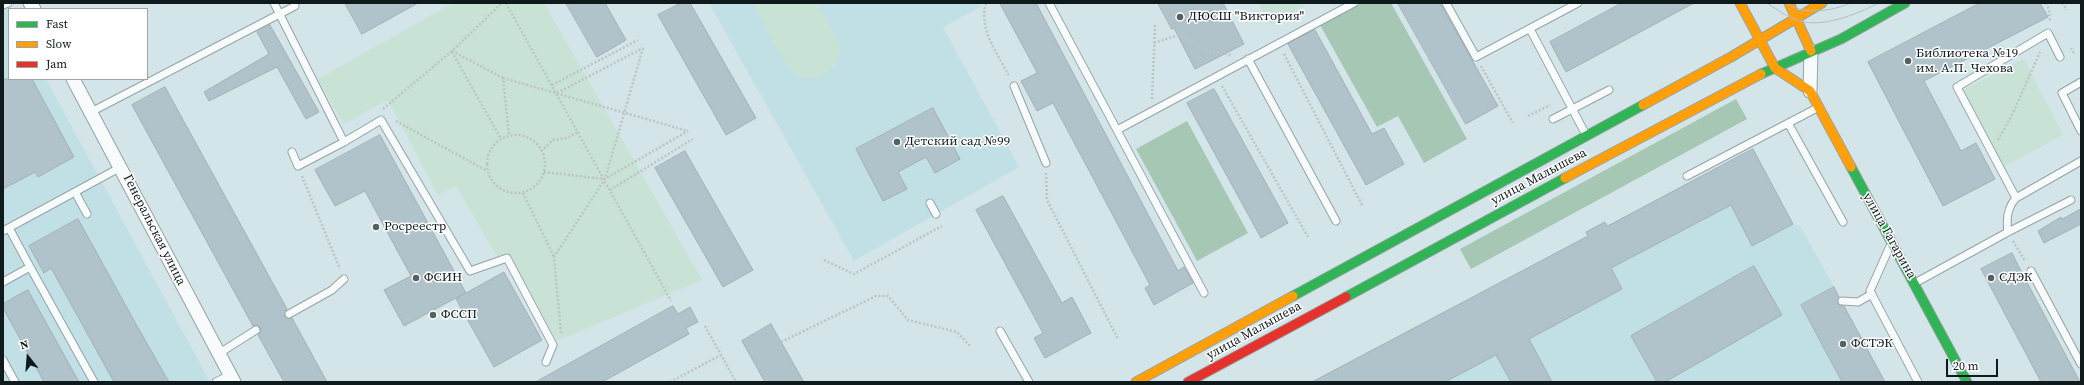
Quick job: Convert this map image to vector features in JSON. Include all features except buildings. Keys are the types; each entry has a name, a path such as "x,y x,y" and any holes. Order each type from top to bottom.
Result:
{"main road":[{"name":"улица Гагарина","path":"1740,3 1775,68 1810,90 1967,382"},
{"name":"улица Гагарина","path":"1789,3 1811,51"},
{"name":"улица Малышева","path":"1136,382 1586,136 1759,40 1822,3"},
{"name":"улица Малышева","path":"1188,382 1737,85 1841,39 1905,3"}],"street":[{"name":"улица Гагарина","path":"1810,90 1811,51"},
{"name":"Генеральская улица","path":"74,80 232,379"}],"lane":[{"path":"3,5 8,3"},
{"path":"274,3 344,142"},
{"path":"1049,3 1204,293"},
{"path":"1117,130 1354,3"},
{"path":"1446,3 1476,57 1578,3"},
{"path":"91,112 295,6"},
{"path":"1530,29 1586,136"},
{"path":"2016,198 1957,87 2048,34 2060,57"},
{"path":"1248,60 1336,221"},
{"path":"2081,82 2062,93 2081,131"},
{"path":"1014,86 1046,163"},
{"path":"1553,119 1609,90"},
{"path":"1687,176 1819,107"},
{"path":"292,152 298,166 344,142 381,120 470,271 507,258 553,345 546,362"},
{"path":"1788,123 1843,222"},
{"path":"2008,232 2006,218 2011,203 2016,198 2081,162"},
{"path":"94,382 30,267 6,230 121,167"},
{"path":"75,192 88,214"},
{"path":"1914,283 2071,200"},
{"path":"930,203 936,214"},
{"path":"1892,242 1870,291 1918,382"},
{"path":"3,282 30,267"},
{"path":"2031,271 2081,364"},
{"path":"289,314 332,290 344,279"},
{"path":"1842,301 1858,302 1872,294"},
{"path":"218,354 256,330"},
{"path":"1000,331 1029,382"},
{"path":"3,360 15,382"},
{"path":"216,382 232,379"}],"path":[{"path":"379,112 452,51 502,3"},
{"path":"506,3 605,179 671,301"},
{"path":"986,3 983,16 984,26 1014,86"},
{"path":"2046,3 2049,9 2050,17"},
{"path":"2062,3 2067,10"},
{"path":"1155,25 1152,100 1158,96"},
{"path":"1991,152 2012,115 2048,34"},
{"path":"1154,43 1178,35 1211,51 1233,55"},
{"path":"552,85 638,40"},
{"path":"1279,43 1363,207"},
{"path":"554,258 605,179 643,48 556,93"},
{"path":"452,51 504,78 688,131 605,179 544,172"},
{"path":"452,51 501,139"},
{"path":"1476,57 1513,123"},
{"path":"504,78 509,135"},
{"path":"1528,116 1550,105"},
{"path":"379,112 381,120"},
{"path":"379,112 487,171"},
{"path":"541,151 553,140 566,138 578,132"},
{"path":"509,135 524,135 537,143 545,157 544,172 536,185 523,193 508,192 494,184 487,171 488,153 495,143 509,135"},
{"path":"610,190 693,139"},
{"path":"1046,163 1047,200 1118,338"},
{"path":"298,166 344,279"},
{"path":"523,193 554,258 561,335"},
{"path":"824,260 854,274 942,226"},
{"path":"2008,232 2031,271"},
{"path":"781,342 876,296 888,296 908,320 957,332 971,347"},
{"path":"705,326 736,382"},
{"path":"670,382 721,355"}],"shaded area":[{"path":"3,3 5,3 8,8 8,80 47,80 210,382 3,382"},
{"name":"Детский сад №99","path":"709,3 981,3 982,6 943,27 1019,167 854,261"},
{"path":"1753,149 1793,224 1800,226 1834,287 1801,305 1842,382 1312,382 1588,236 1586,232 1605,222 1607,226"}],"green space":[{"path":"453,3 544,3 702,280 557,341 508,252 497,257 456,186 438,195 388,100 343,124 318,79"},
{"path":"752,3 817,3 839,43 837,62 824,74 816,77 807,78 799,75 785,62"},
{"path":"1264,3 1303,3 1304,6 1270,25 1259,6"},
{"path":"1361,3 1391,3 1467,139 1424,163 1398,116 1377,127 1320,25"},
{"path":"2024,59 2063,135 2003,167 1963,90"},
{"path":"1736,99 1747,119 1471,269 1460,249"},
{"path":"1187,121 1248,233 1197,261 1136,149"}],"tram line":[{"path":"1767,3 1794,19 1814,23 1837,20 1878,3"},
{"path":"1786,3 1801,10 1810,11 1827,10 1851,3"}],"traffic: fast":[{"path":"1761,74 1841,39 1905,3"},
{"path":"1293,296 1643,105"},
{"path":"1851,167 1967,382"},
{"path":"1346,297 1565,178"}],"traffic: slow":[{"path":"1740,3 1775,68 1810,91 1851,167"},
{"path":"1789,3 1811,51"},
{"path":"1643,105 1731,57 1822,3"},
{"path":"1565,178 1761,74"},
{"path":"1136,382 1293,296"}],"traffic: jam":[{"path":"1188,382 1346,297"}],"place":[{"name":"ДЮСШ \"Виктория\"","path":"1180,17"},
{"name":"Библиотека №19 им. А.П. Чехова","path":"1908,61"},
{"name":"Детский сад №99","path":"897,142"},
{"name":"Росреестр","path":"376,227"},
{"name":"ФСИН","path":"416,278"},
{"name":"СДЭК","path":"1991,278"},
{"name":"ФССП","path":"433,315"},
{"name":"ФСТЭК","path":"1843,344"}]}
